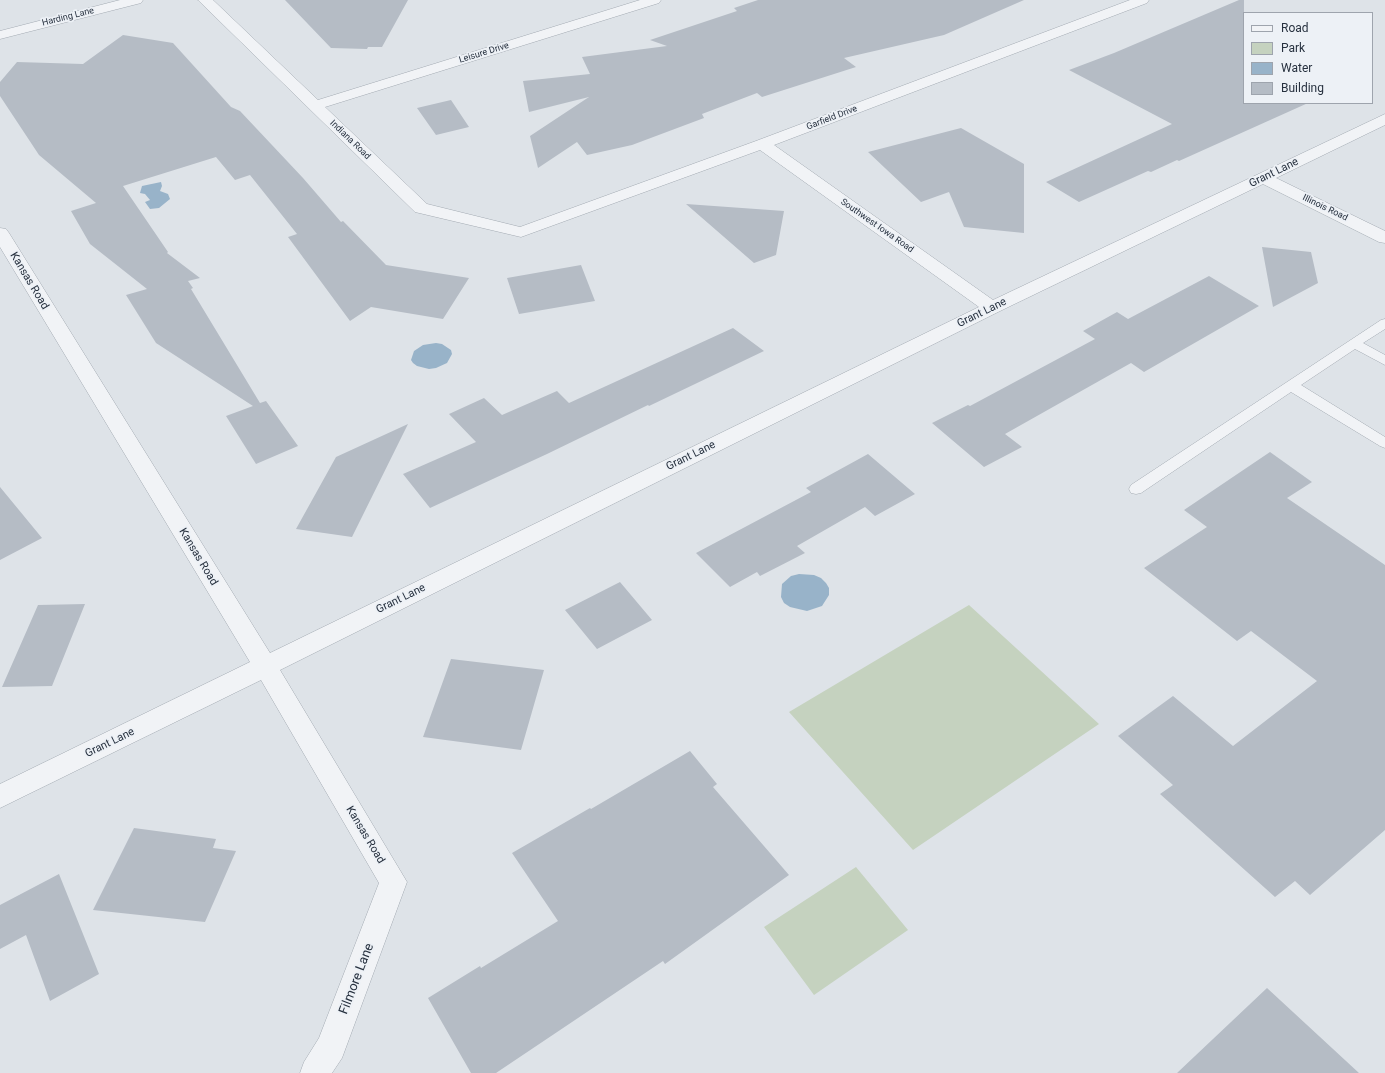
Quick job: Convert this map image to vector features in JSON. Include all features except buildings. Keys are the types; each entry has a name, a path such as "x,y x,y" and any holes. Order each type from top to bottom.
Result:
{"street":[{"name":"Harding Lane","path":"0,35 136,0"},
{"name":"Indiana Road","path":"205,0 421,208 521,232"},
{"name":"Leisure Drive","path":"314,106 654,0"},
{"name":"Garfield Drive","path":"521,232 762,144 1142,0"},
{"name":"Grant Lane","path":"0,797 992,308 1385,119"},
{"name":"Southwest Iowa Road","path":"762,144 992,308"},
{"name":"Illinois Road","path":"1264,178 1385,238"},
{"name":"Kansas Road","path":"0,233 265,666 393,882"},
{"name":"Filmore Lane","path":"315,1073 330,1047 393,882"}],"lane":[{"path":"1136,489 1385,323"},
{"path":"1355,344 1385,360"},
{"path":"1292,386 1385,443"}],"green space":[{"path":"969,605 1099,724 913,850 789,712"},
{"path":"856,867 908,930 814,995 764,927"}],"water":[{"path":"161,182 162,186 160,191 168,194 170,199 159,208 150,209 145,202 150,200 145,194 140,193 142,186"},
{"path":"436,343 442,344 451,350 452,354 447,363 436,368 429,369 417,366 413,363 411,360 414,351 423,345"},
{"path":"799,574 814,575 821,578 826,583 829,588 829,595 822,606 807,611 790,607 784,603 781,597 782,584 791,576"}]}
